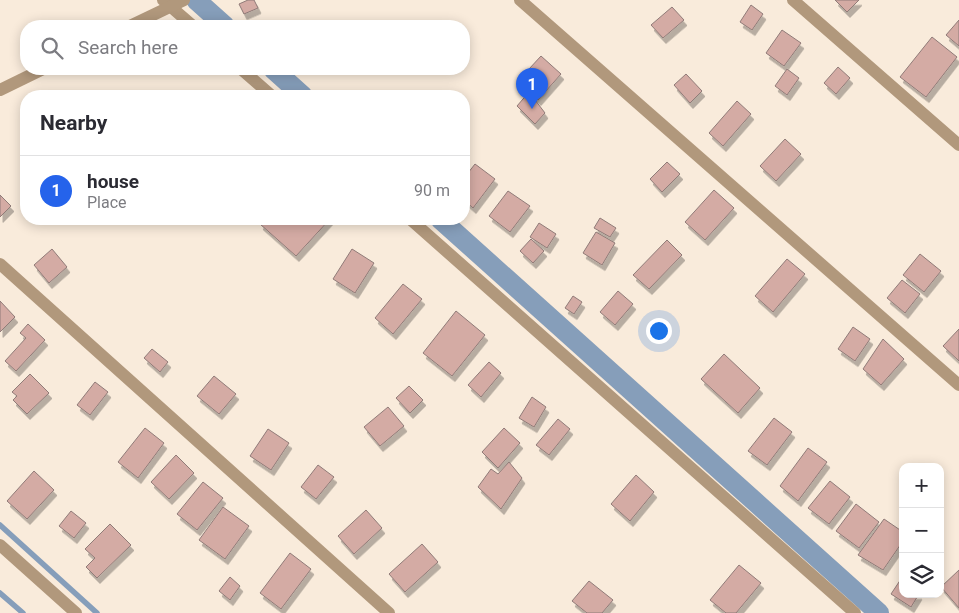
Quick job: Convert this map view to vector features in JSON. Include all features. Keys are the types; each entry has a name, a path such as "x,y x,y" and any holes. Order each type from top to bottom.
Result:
{"street":[{"path":"140,20 167,3 184,0"},
{"path":"520,0 959,385"},
{"path":"793,0 959,145"},
{"path":"167,3 186,20"},
{"path":"0,90 31,75"},
{"path":"248,75 265,90"},
{"path":"417,225 850,612"},
{"path":"0,264 389,613"},
{"path":"0,545 76,613"}],"building":[{"path":"248,0 254,0 258,8 244,14 239,4"},
{"path":"835,0 859,0 847,12"},
{"path":"751,5 763,14 752,30 740,22"},
{"path":"672,7 684,20 663,38 651,25"},
{"path":"959,20 959,46 946,35"},
{"path":"782,30 801,43 784,66 766,53"},
{"path":"932,37 957,57 926,97 900,77"},
{"path":"541,56 561,74 538,100 517,82"},
{"path":"838,67 850,78 836,94 824,83"},
{"path":"787,69 799,78 787,95 775,86"},
{"path":"686,74 702,91 690,103 674,85"},
{"path":"529,92 545,113 535,124 517,106"},
{"path":"737,101 751,114 723,146 709,133"},
{"path":"785,139 801,154 776,181 760,166"},
{"path":"667,162 680,174 662,192 650,179"},
{"path":"475,164 495,179 473,208 470,205 470,170"},
{"path":"714,190 734,208 705,240 685,222"},
{"path":"508,191 530,206 510,232 489,216"},
{"path":"0,195 11,206 0,217"},
{"path":"600,218 616,228 610,237 594,228"},
{"path":"539,223 556,234 547,248 530,237"},
{"path":"261,225 324,225 296,256"},
{"path":"596,232 615,243 602,265 583,253"},
{"path":"531,239 544,251 533,263 520,251"},
{"path":"667,240 682,255 649,289 633,275"},
{"path":"52,249 67,267 49,283 34,265"},
{"path":"352,249 374,263 355,293 333,279"},
{"path":"920,254 941,271 924,292 903,275"},
{"path":"787,259 805,274 773,312 755,296"},
{"path":"902,280 920,294 905,313 887,298"},
{"path":"403,284 422,299 393,334 375,318"},
{"path":"618,291 633,304 615,325 600,312"},
{"path":"573,296 582,302 574,314 565,308"},
{"path":"0,301 15,317 0,332"},
{"path":"456,311 485,335 452,376 423,353"},
{"path":"28,324 45,340 16,371 5,361 26,338 20,333"},
{"path":"853,327 870,339 855,361 838,349"},
{"path":"959,329 959,361 943,346"},
{"path":"883,339 904,359 881,385 863,369"},
{"path":"152,349 168,362 160,372 144,358"},
{"path":"724,354 760,388 738,413 701,379"},
{"path":"489,362 501,373 481,397 468,385"},
{"path":"30,374 49,393 27,414 13,400 17,396 12,392"},
{"path":"214,376 236,394 219,414 197,396"},
{"path":"95,382 108,392 90,415 77,405"},
{"path":"409,386 423,400 410,413 396,398"},
{"path":"532,397 546,407 534,427 519,418"},
{"path":"388,407 404,426 380,446 364,427"},
{"path":"774,418 792,432 767,465 748,451"},
{"path":"558,419 570,429 549,455 536,445"},
{"path":"145,428 164,443 138,478 118,462"},
{"path":"504,428 520,443 498,468 482,452"},
{"path":"268,429 289,443 271,470 250,456"},
{"path":"808,448 827,462 798,501 780,486"},
{"path":"176,455 194,473 169,499 151,482"},
{"path":"509,462 522,478 501,509 478,487 491,469 498,474"},
{"path":"318,465 334,477 316,499 301,487"},
{"path":"34,471 54,490 27,519 7,501"},
{"path":"636,475 654,492 630,521 611,504"},
{"path":"830,481 850,497 829,524 808,508"},
{"path":"203,482 223,498 197,530 177,514"},
{"path":"856,504 879,522 859,548 836,531"},
{"path":"223,507 249,526 225,559 199,540"},
{"path":"366,510 382,528 354,554 338,536"},
{"path":"71,511 86,523 74,538 59,526"},
{"path":"884,519 899,529 899,547 883,570 858,555"},
{"path":"110,524 131,545 97,578 86,567 95,558 85,549"},
{"path":"422,544 438,562 405,592 389,574"},
{"path":"290,553 311,569 281,609 260,593"},
{"path":"739,565 761,583 736,613 726,613 710,600"},
{"path":"959,570 959,608 944,590 944,584"},
{"path":"230,577 240,586 230,600 219,591"},
{"path":"589,581 613,600 602,613 587,613 572,601"},
{"path":"899,582 899,598 917,598 911,607 891,594"}],"waterway":[{"path":"196,0 218,20"},
{"path":"280,75 296,90"},
{"path":"447,225 879,613"},
{"path":"0,525 97,613"},
{"path":"0,593 23,613"}],"place":[{"name":"house","path":"532,109"}]}
